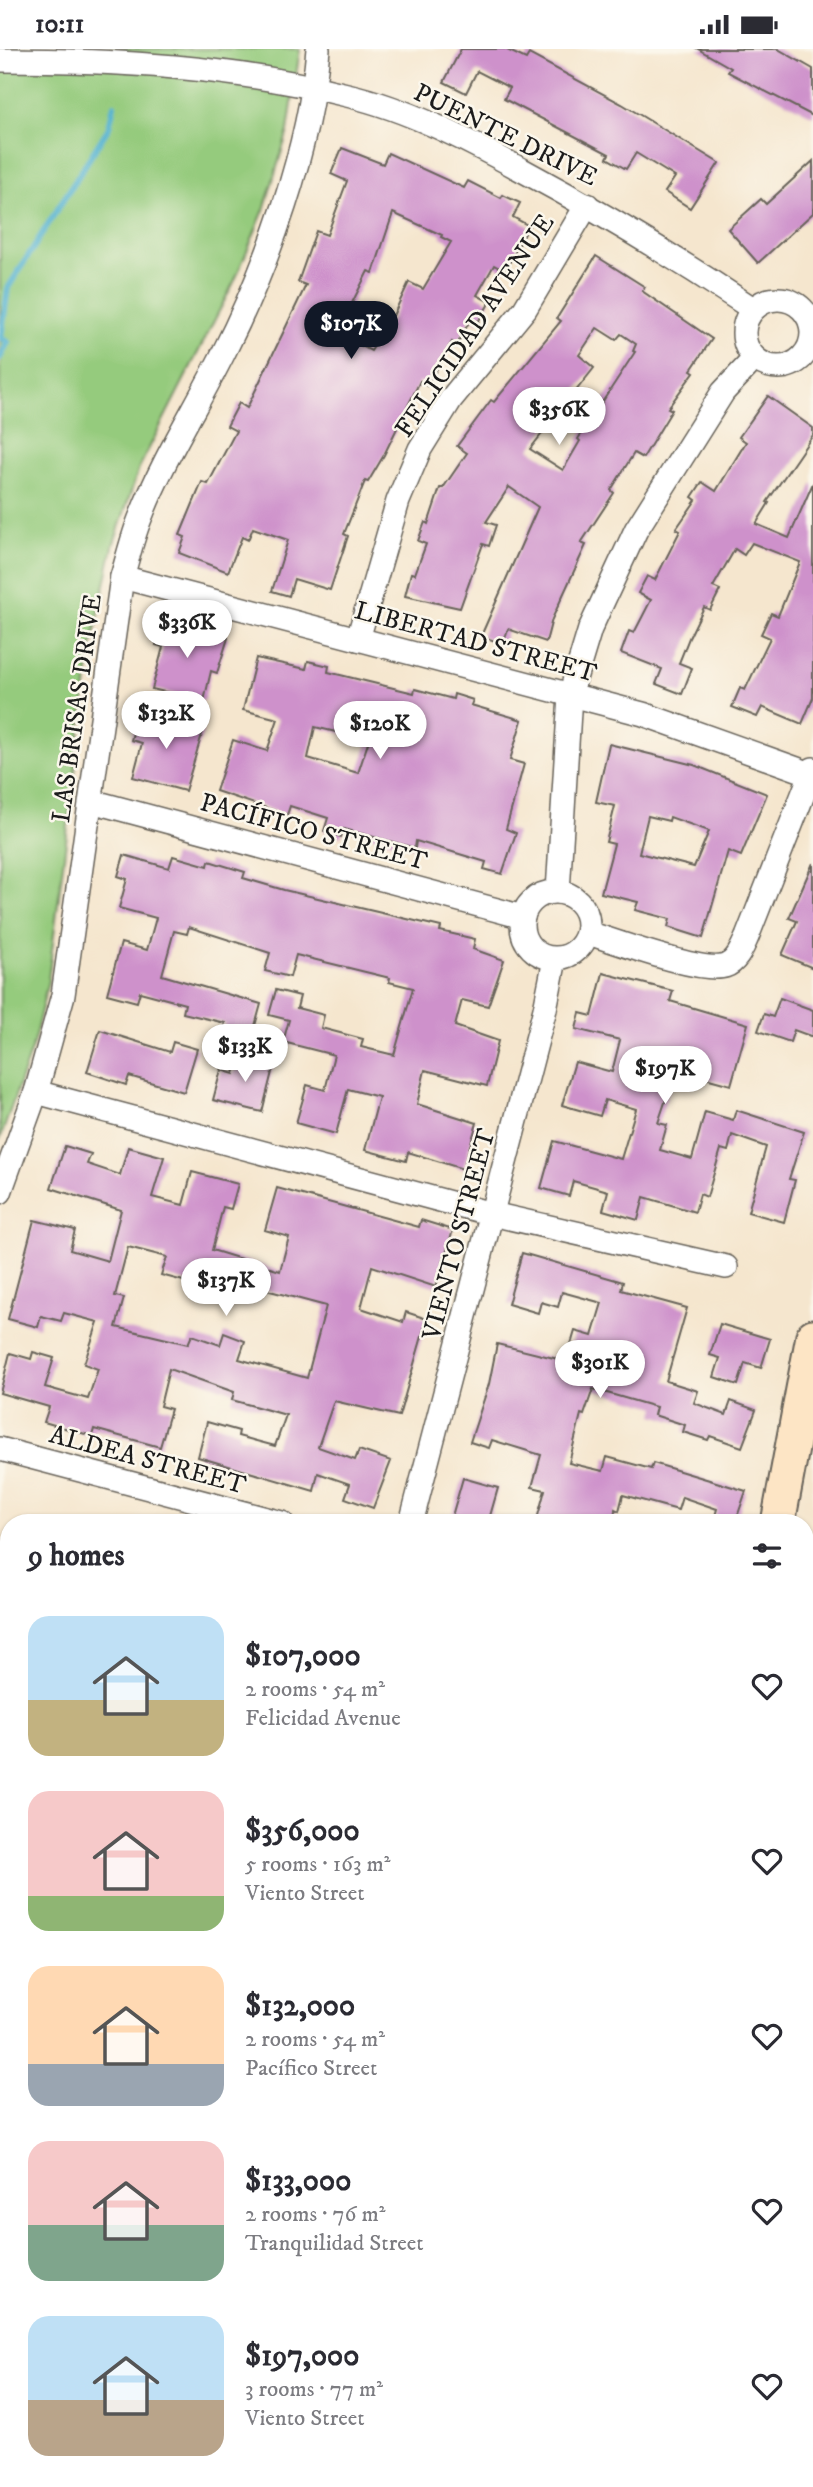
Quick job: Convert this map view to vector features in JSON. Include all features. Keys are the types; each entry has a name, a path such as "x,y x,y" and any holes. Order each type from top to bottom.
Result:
{"street":[{"name":"LAS BRISAS DRIVE","path":"0,1192 36,1092 64,995 122,577 140,517 153,487 224,352 263,267 315,88 318,49"},
{"name":"PUENTE DRIVE","path":"0,60 56,60 229,72 349,95 428,123 587,205 635,231 753,309"},
{"name":"FELICIDAD AVENUE","path":"358,639 398,501 420,449 451,399 525,309 587,205"},
{"path":"806,298 811,323 810,354 792,365 782,367 772,367 754,359 748,352 743,334 753,309 772,299 806,298"},
{"path":"558,892 570,695 590,629 636,530 723,392 754,359"},
{"name":"LIBERTAD STREET","path":"122,577 643,714 812,772"},
{"path":"588,933 704,967 727,966 739,955 747,937 812,772"},
{"name":"PACÍFICO STREET","path":"91,801 523,917"},
{"path":"558,892 569,894 586,910 588,933 572,954 555,959 545,957 528,946 522,927 523,917 536,898 558,892"},
{"name":"VIENTO STREET","path":"413,1514 555,959"},
{"path":"36,1092 492,1214 726,1267"},
{"path":"780,1514 813,1336"},
{"name":"ALDEA STREET","path":"0,1449 248,1514"}],"green space":[{"path":"0,49 300,49 288,131 264,210 235,280 139,468 113,546 90,656 48,981 34,1041 0,1140"}],"building":[{"path":"461,49 505,49 526,59 529,54 622,104 719,163 690,208 665,192 675,177 636,153 626,169 607,158 609,154 504,99 510,88 477,71 466,93 444,82"},
{"path":"698,49 778,49 813,69 813,116 728,72 731,68"},
{"path":"342,148 383,164 388,153 464,188 468,181 501,198 503,195 520,203 513,217 529,226 505,271 494,265 477,295 490,302 478,322 471,318 457,345 452,342 427,386 420,381 384,455 368,482 365,481 344,534 348,536 330,590 294,579 289,596 272,591 288,540 253,528 248,540 242,537 228,572 179,553 185,537 180,535 202,482 208,484 236,431 227,426 239,403 247,408 306,285 298,282 316,231 327,235 347,181 331,174","holes":["393,213 442,235 441,237 451,242 423,289 409,282 390,322 371,351 337,333 368,271 373,273"]},
{"path":"813,161 813,213 758,263 728,229 761,199 766,204"},
{"path":"596,256 645,287 642,291 712,339 691,370 694,372 668,408 672,410 643,458 634,453 611,490 614,493 581,543 586,545 552,619 546,642 508,629 503,644 481,636 538,507 509,487 486,522 496,525 489,546 483,544 460,608 405,596 411,573 415,574 426,544 418,541 425,522 428,524 440,488 443,488 467,453 457,446 491,400 494,402 561,321 557,318","holes":["597,328 616,340 621,334 636,344 633,351 635,352 578,439 580,441 563,470 530,449 594,368 579,355"]},
{"path":"768,396 813,428 813,435 767,502 769,503 756,524 789,538 813,483 813,698 802,724 762,707 757,717 732,707 740,688 745,690 770,638 761,634 771,613 778,616 800,562 752,543 744,555 735,549 713,587 720,590 710,610 704,607 689,638 679,663 692,668 682,694 656,684 662,669 621,653 629,631 634,633 651,600 638,593 647,576 655,580 680,531 676,529 696,500 692,497 702,482 716,491 746,442 739,437"},
{"path":"163,619 228,638 217,673 211,671 204,701 152,689 163,647 156,645"},
{"path":"256,658 306,669 308,661 329,666 328,672 414,693 415,689 453,699 454,694 473,700 471,705 522,720 510,760 524,764 506,829 516,833 502,874 484,869 486,862 416,841 415,848 344,829 341,837 324,831 328,818 290,806 287,815 216,791 233,740 267,751 278,719 243,710","holes":["315,727 369,740 358,773 308,758"]},
{"path":"146,712 203,731 185,791 133,777 142,743 131,740 137,720 144,722"},
{"path":"609,744 694,765 767,794 741,856 728,851 703,938 668,927 670,919 635,910 638,902 601,893 614,844 606,842 615,806 596,802","holes":["648,816 669,821 670,817 709,831 694,867 639,853"]},
{"path":"124,855 169,868 173,856 208,866 209,861 245,872 243,878 284,890 441,927 440,931 475,939 473,949 504,960 488,1006 462,1000 455,1026 498,1041 487,1086 425,1070 417,1104 477,1123 463,1169 408,1152 406,1161 365,1150 379,1097 348,1089 336,1134 296,1123 307,1085 325,1090 334,1055 283,1042 289,1020 269,1015 276,990 300,996 297,1008 324,1015 321,1028 363,1039 361,1047 394,1055 413,988 389,982 390,978 296,955 290,977 265,971 270,953 189,927 187,934 174,931 162,975 261,1004 250,1044 221,1036 225,1023 183,1013 185,1004 140,992 137,1002 107,994 121,943 147,950 156,918 119,908 127,879 118,876"},
{"path":"813,863 813,968 782,955 797,921 789,918"},
{"path":"603,973 673,991 670,1001 748,1024 731,1085 676,1070 658,1123 667,1125 660,1150 692,1159 705,1112 733,1120 736,1110 804,1132 789,1179 795,1180 784,1222 748,1212 766,1147 732,1135 728,1151 721,1149 707,1197 700,1194 695,1212 644,1197 638,1220 603,1210 608,1191 573,1181 569,1196 541,1188 554,1141 621,1159 636,1109 605,1100 600,1116 562,1105 575,1062 612,1072 620,1040 576,1029 580,1013 592,1016"},
{"path":"780,998 813,1010 813,1037 794,1030 790,1042 758,1031 764,1014 773,1017"},
{"path":"100,1030 170,1052 173,1042 197,1049 184,1092 129,1076 126,1085 87,1072"},
{"path":"239,1056 274,1064 262,1112 213,1100 221,1070 234,1074"},
{"path":"65,1146 91,1154 87,1164 120,1175 128,1147 164,1157 152,1197 183,1205 192,1172 238,1184 231,1209 223,1207 212,1250 280,1271 289,1237 265,1230 277,1188 419,1227 421,1220 453,1230 436,1287 372,1266 361,1308 403,1322 406,1312 427,1319 399,1416 334,1401 318,1447 355,1460 359,1450 391,1461 373,1508 345,1498 350,1484 318,1473 314,1491 198,1457 207,1422 239,1431 238,1436 275,1446 286,1415 232,1400 234,1392 169,1369 160,1406 171,1409 160,1447 94,1429 92,1436 44,1422 49,1407 0,1393 10,1353 31,1359 33,1352 54,1358 45,1387 88,1399 98,1369 84,1364 98,1322 64,1313 61,1321 41,1316 38,1327 8,1319 34,1220 75,1230 70,1250 108,1261 121,1210 51,1188","holes":["128,1247 167,1257 161,1275 251,1299 255,1287 326,1306 307,1378 239,1359 245,1341 224,1333 220,1345 192,1335 188,1344 116,1327 124,1298 115,1296"]},
{"path":"522,1253 623,1282 621,1290 687,1308 666,1381 698,1391 694,1403 726,1415 731,1401 756,1410 742,1447 710,1436 708,1440 683,1432 685,1425 654,1415 656,1407 593,1389 584,1415 581,1414 569,1463 603,1471 607,1457 651,1469 653,1463 746,1491 738,1514 716,1514 717,1509 682,1497 678,1510 623,1495 619,1511 615,1509 615,1514 538,1514 545,1490 532,1487 541,1455 492,1440 489,1448 470,1442 489,1384 497,1344 566,1361 575,1331 592,1336 602,1303 562,1292 558,1307 541,1302 538,1313 508,1304"},
{"path":"720,1324 770,1339 761,1368 745,1363 738,1385 714,1377 720,1358 710,1355"},
{"path":"463,1478 498,1488 491,1514 453,1514"}],"waterway":[{"path":"0,358 8,342 1,338 8,288 109,127 114,105"}]}
